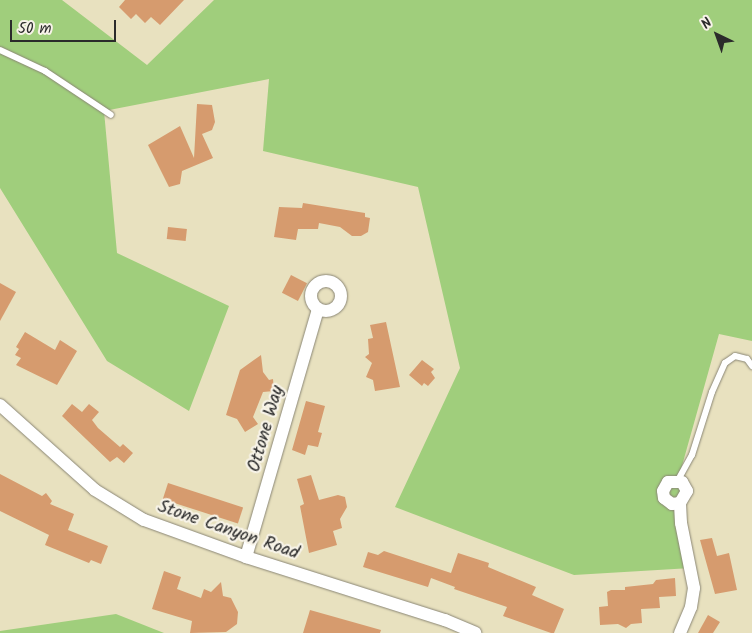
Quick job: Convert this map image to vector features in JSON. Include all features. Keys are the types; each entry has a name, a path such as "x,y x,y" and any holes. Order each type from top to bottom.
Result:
{"street":[{"name":"Ottone Way","path":"246,557 318,309"},
{"name":"Stone Canyon Road","path":"0,404 116,506 179,534 445,620 475,633"},
{"path":"680,503 668,503 663,495 665,485 678,480 687,491 680,503 694,588 691,607 680,633"}],"lane":[{"path":"0,50 45,71 111,115"},
{"path":"678,480 692,455 712,392 725,363 735,356 747,359 752,366"}],"green space":[{"path":"0,0 62,0 147,65 214,0 752,0 752,341 719,334 678,480 684,501 691,568 574,575 395,507 460,368 418,187 263,151 269,79 104,111 117,253 229,306 189,411 107,361 0,188"},
{"path":"116,614 164,633 0,633 0,631"}],"building":[{"path":"125,0 184,0 160,25 151,17 145,23 136,14 131,19 119,7"},
{"path":"197,104 212,105 215,122 212,130 202,134 213,158 182,171 180,184 169,187 148,145 180,126 194,158"},
{"path":"303,203 365,213 365,217 370,218 368,232 361,236 352,236 340,227 319,223 318,229 298,229 296,240 274,237 279,207 302,208"},
{"path":"168,227 187,229 186,241 167,239"},
{"path":"291,275 307,283 298,301 282,293"},
{"path":"0,283 16,292 0,321"},
{"path":"386,322 400,387 375,391 373,380 366,377 372,363 365,357 369,354 368,339 373,338 370,325"},
{"path":"25,332 55,350 60,340 77,351 57,385 16,365 21,358 15,355 19,349 16,347"},
{"path":"261,355 263,372 269,380 273,379 274,391 263,392 253,417 258,424 245,432 237,419 226,415 240,370"},
{"path":"422,360 434,369 431,372 435,378 428,386 424,383 422,386 409,375"},
{"path":"306,401 325,406 318,432 322,433 318,447 308,445 305,455 292,450"},
{"path":"72,404 82,412 89,404 99,412 92,420 98,428 120,447 123,444 133,453 124,463 117,457 110,462 62,416"},
{"path":"0,474 42,496 46,493 52,501 50,504 74,514 68,530 108,546 101,564 91,560 89,563 45,545 49,535 0,511"},
{"path":"311,475 319,500 338,495 345,497 347,507 340,519 342,528 333,531 337,545 309,553 300,506 304,504 297,479"},
{"path":"168,483 243,507 238,524 163,499"},
{"path":"712,538 717,556 729,553 737,590 715,594 700,540"},
{"path":"384,551 451,573 458,553 489,563 488,567 536,587 532,595 564,609 554,633 551,633 503,616 507,607 454,589 455,587 431,578 428,587 363,567 368,552 378,555"},
{"path":"164,571 181,577 177,589 201,598 204,589 211,592 221,582 223,596 231,598 238,612 237,624 226,632 190,633 192,621 152,609"},
{"path":"675,578 676,596 659,597 660,608 641,609 642,623 631,624 626,628 618,624 600,625 599,607 608,606 607,592 611,590 625,590 625,587 653,584 656,580"},
{"path":"310,610 381,630 380,633 303,633"},
{"path":"708,615 720,622 713,633 698,633"}]}
